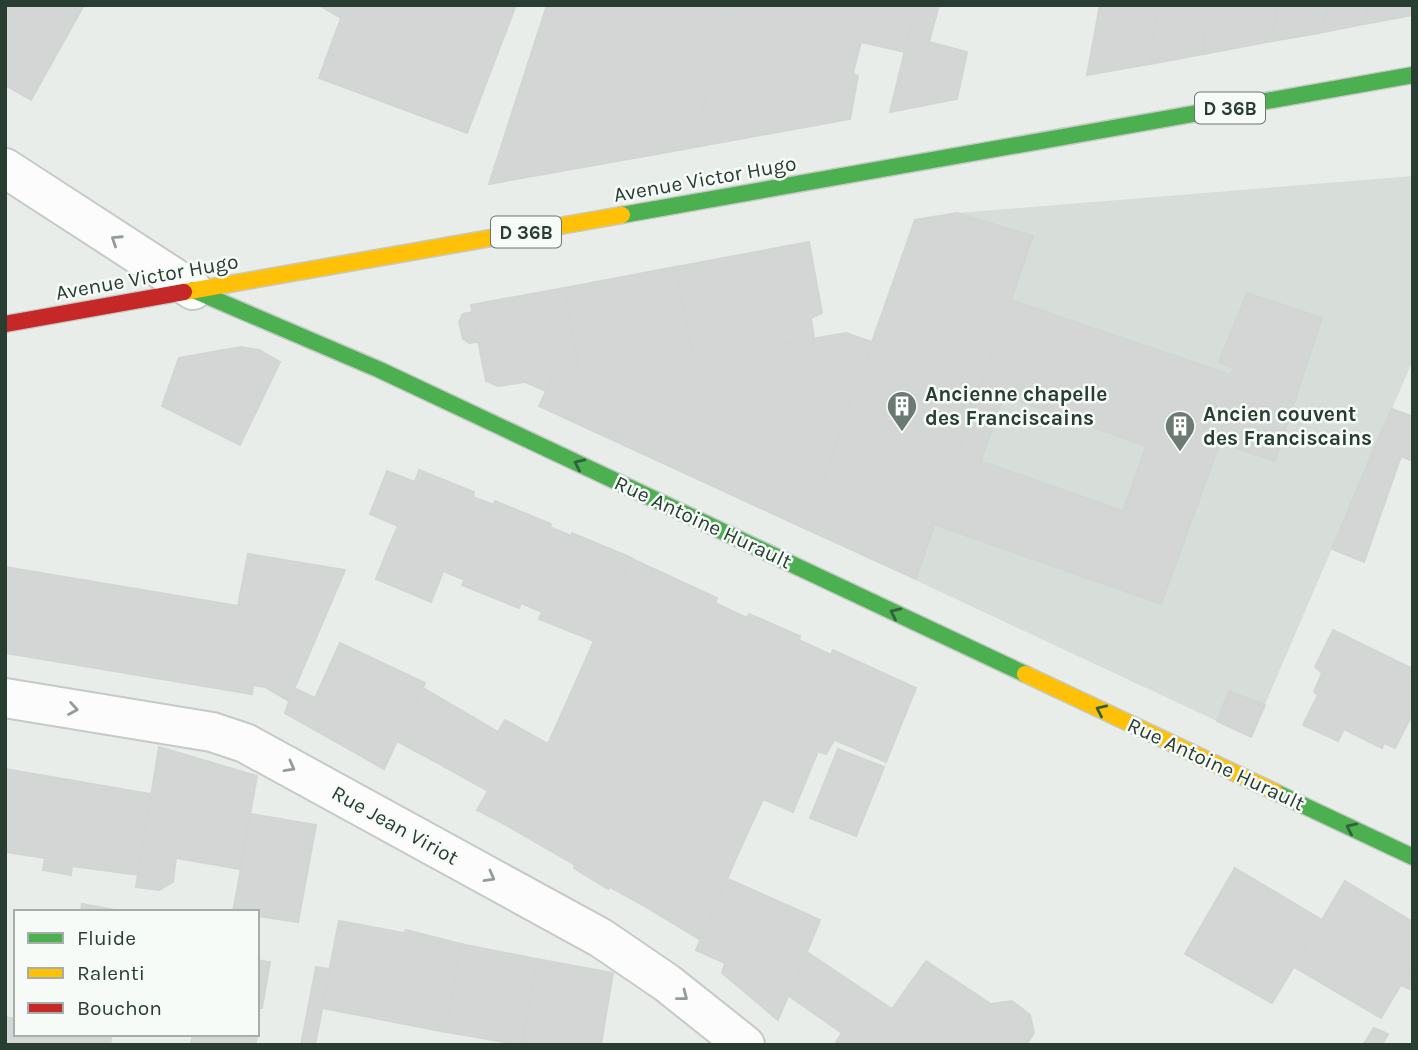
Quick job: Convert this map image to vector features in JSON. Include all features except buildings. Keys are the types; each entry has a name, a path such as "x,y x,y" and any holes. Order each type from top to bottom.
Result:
{"main road":[{"name":"Avenue Victor Hugo","path":"5,324 1413,75"},
{"name":"Rue Antoine Hurault","path":"193,290 380,370 1413,857"}],"street":[{"name":"Rue Antoine Hurault","path":"5,168 193,290"},
{"name":"Rue Jean Viriot","path":"5,698 212,733 245,743 601,938 667,983 746,1045"}],"shaded area":[{"path":"1413,176 1413,360 1251,737 806,529 915,220 957,213"}],"traffic: fast":[{"path":"622,215 1413,75"},
{"path":"193,290 380,370 1025,674"},
{"path":"1275,792 1413,857"}],"traffic: slow":[{"path":"184,292 622,215"},
{"path":"1025,674 1275,792"}],"traffic: jam":[{"path":"5,324 184,292"}],"place":[{"name":"Ancienne chapelle des Franciscains","path":"902,433"},
{"name":"Ancien couvent des Franciscains","path":"1180,453"}]}
